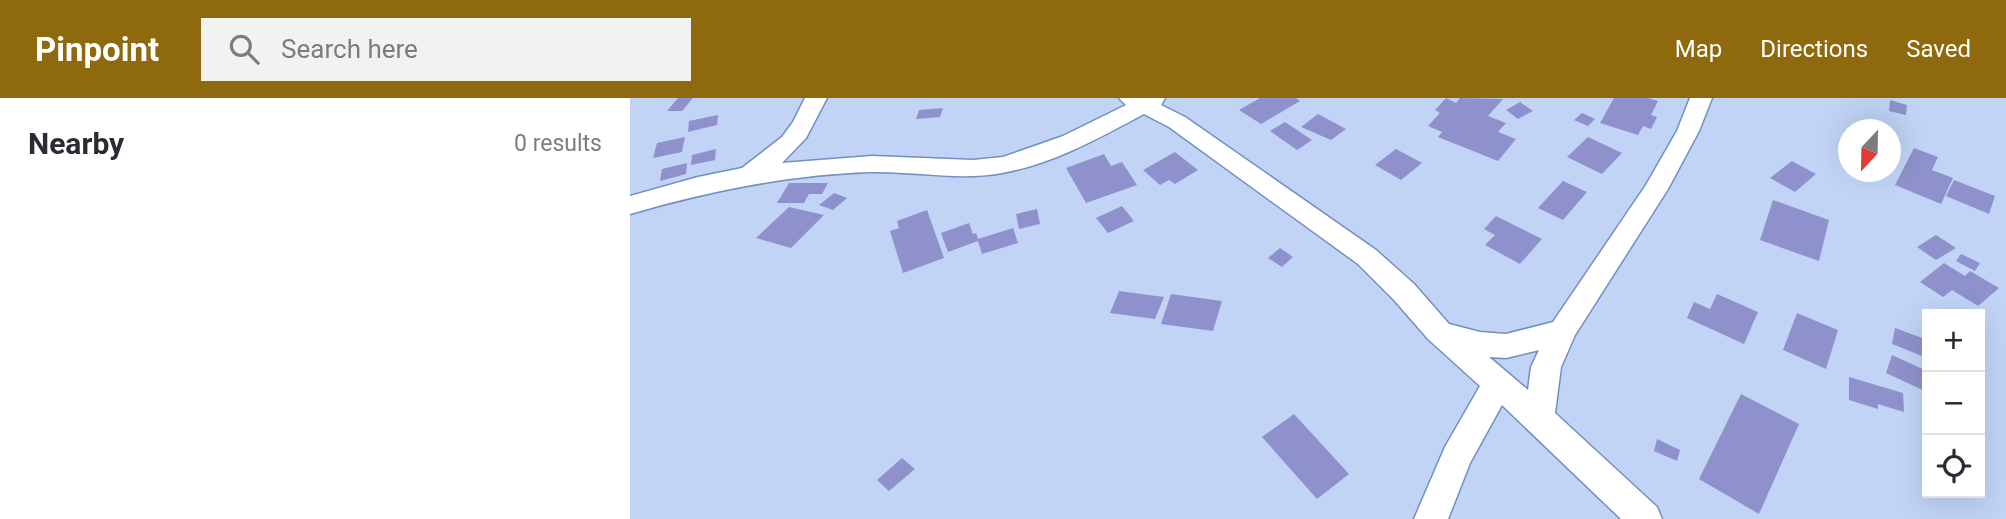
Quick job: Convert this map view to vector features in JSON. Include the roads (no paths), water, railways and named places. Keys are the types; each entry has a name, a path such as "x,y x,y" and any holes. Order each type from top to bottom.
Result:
{"street":[{"path":"750,174 792,143 807,122 816,98"},
{"path":"1539,418 1546,367 1563,330 1656,190 1688,131 1701,98"},
{"path":"630,205 672,190 720,178 750,174 906,164 983,168 1051,148 1144,100 1367,257 1404,292 1438,331 1539,418 1645,519"},
{"path":"1438,331 1468,342 1500,348 1531,342 1563,330"},
{"path":"1431,519 1456,457 1498,383"}]}
